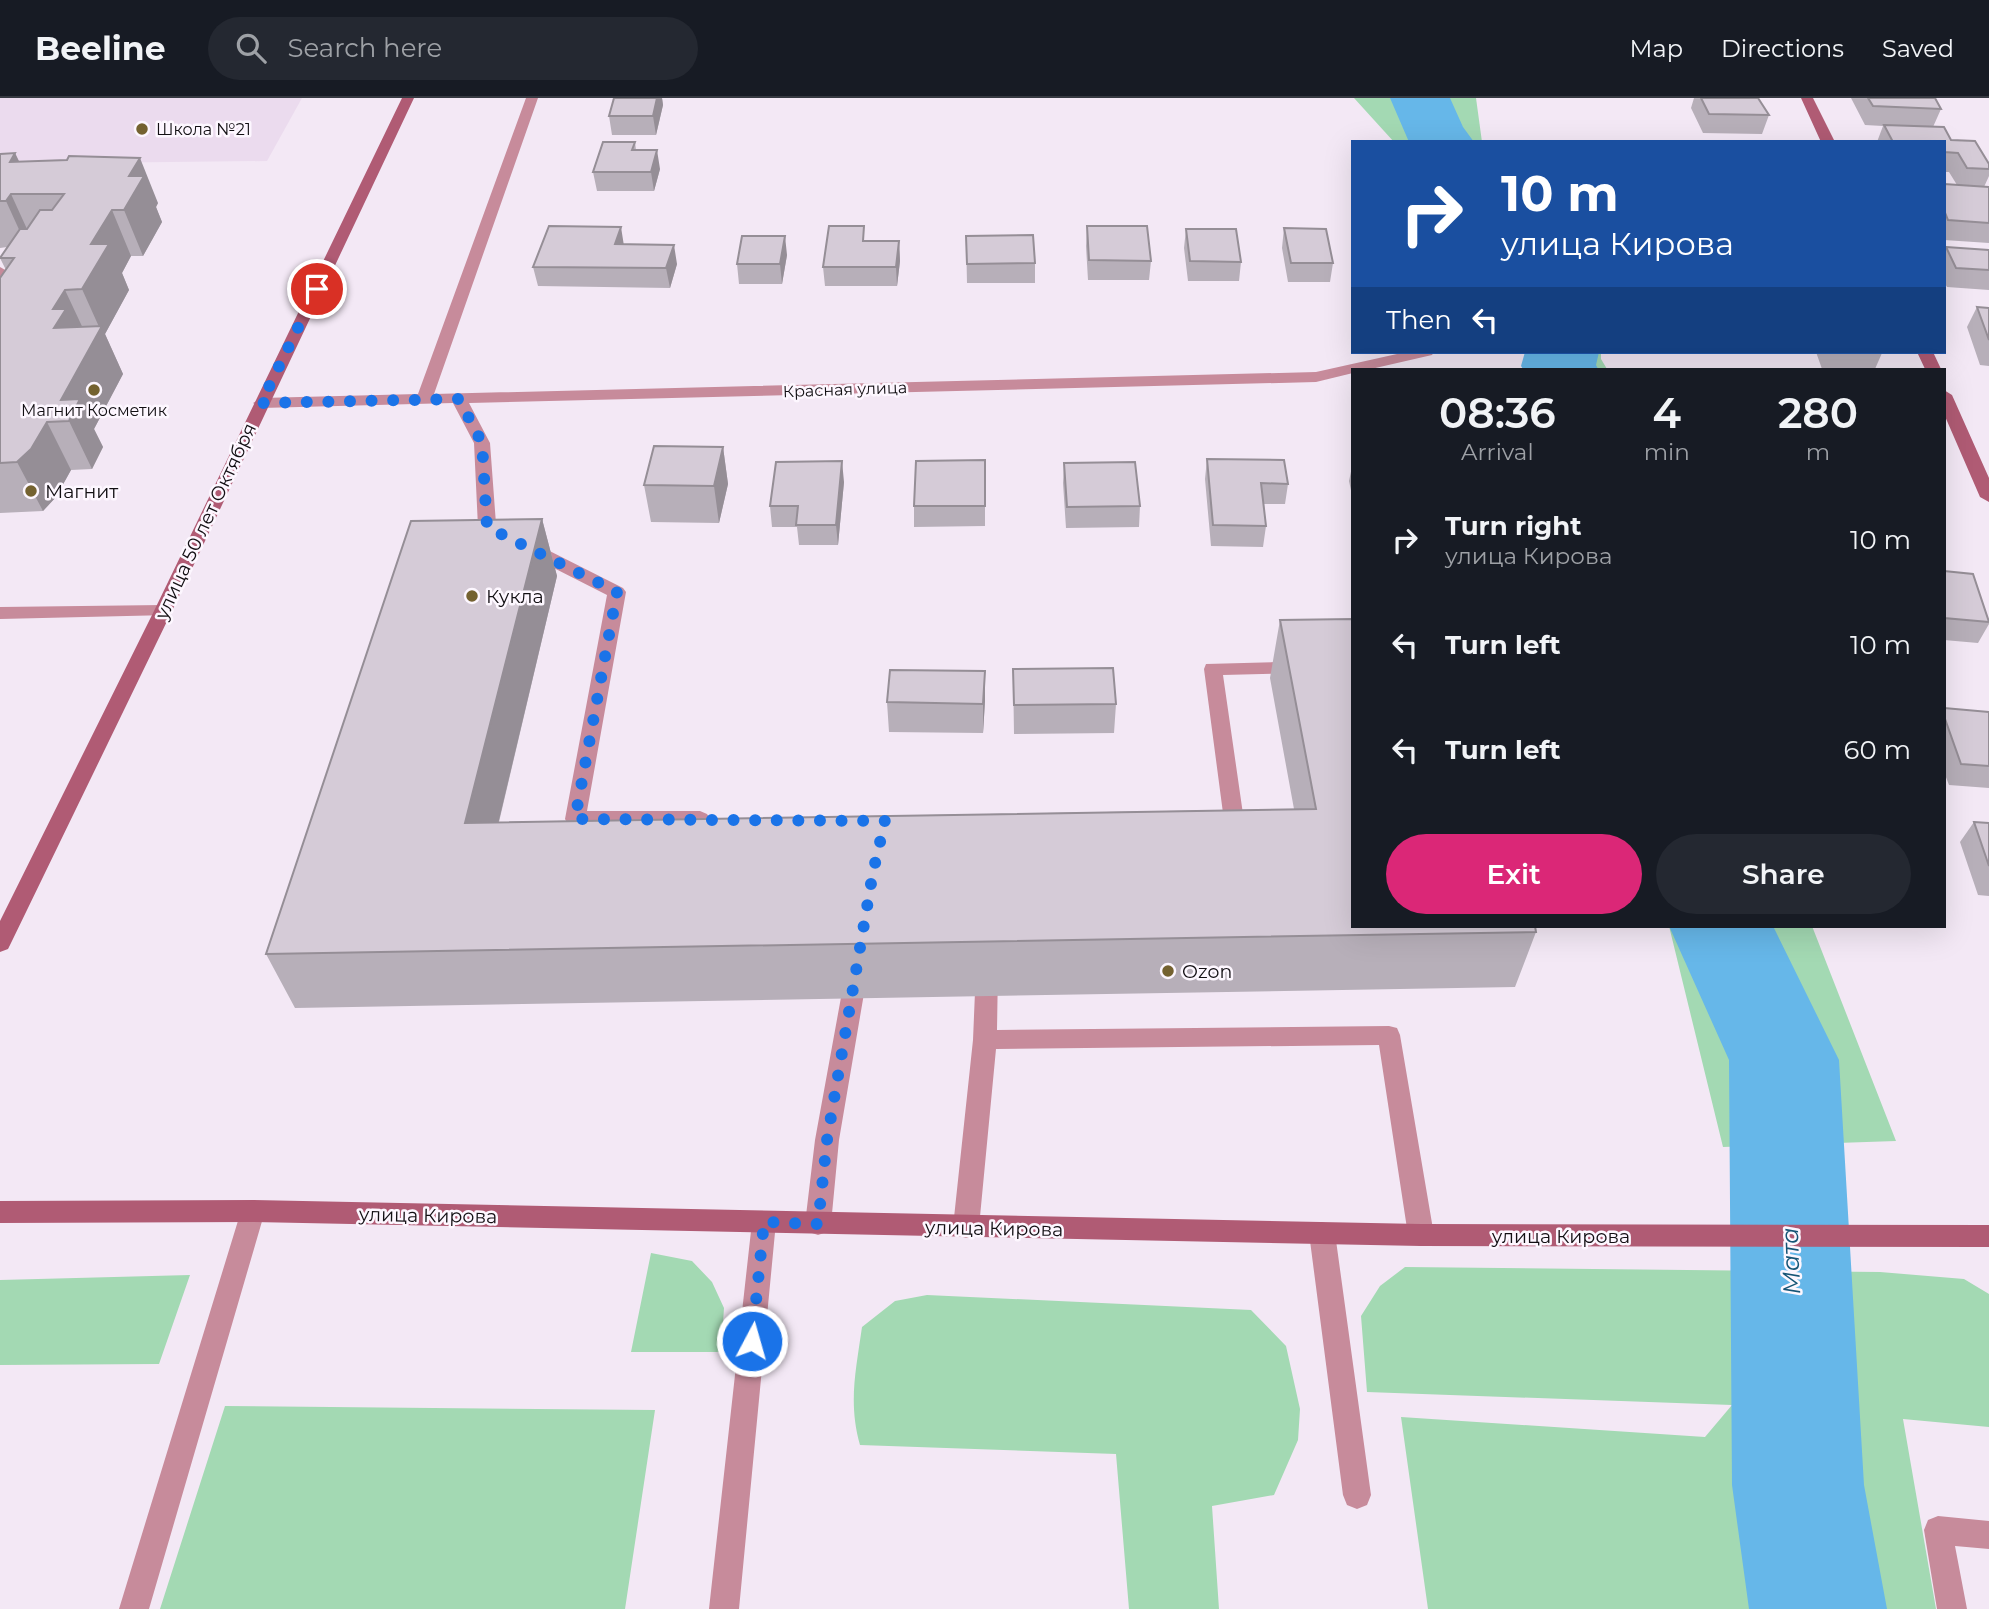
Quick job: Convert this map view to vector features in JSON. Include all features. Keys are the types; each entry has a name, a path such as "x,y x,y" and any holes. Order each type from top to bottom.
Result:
{"main road":[{"name":"улица 50 лет Октября","path":"0,943 163,611 408,98"},
{"path":"1807,98 1827,140"},
{"path":"1946,399 1989,496"},
{"name":"улица Кирова","path":"0,1212 253,1211 1421,1235 1989,1237"}],"lane":[{"path":"424,399 533,98"},
{"name":"Красная улица","path":"1356,368 1417,354"},
{"name":"Красная улица","path":"261,403 1316,377 1351,369"},
{"path":"1316,377 1351,384"},
{"path":"459,399 482,443 487,527 617,592 575,819 723,820"},
{"path":"0,613 163,611"},
{"path":"1193,821 1234,821 1213,669 1351,666"},
{"path":"966,1227 985,1040 988,946"},
{"path":"818,1224 827,1140 861,948"},
{"path":"985,1040 1389,1035 1421,1235"},
{"path":"134,1609 253,1211"},
{"path":"724,1609 764,1222"},
{"path":"1322,1233 1357,1495"},
{"path":"1952,1609 1938,1530 1989,1535"}],"shaded area":[{"name":"Школа №21","path":"0,98 302,98 267,161 0,164"}],"green space":[{"path":"1354,98 1476,98 1482,140 1392,140"},
{"path":"1525,354 1601,354 1606,368 1526,368"},
{"path":"1669,928 1813,928 1896,1141 1723,1147"},
{"path":"651,1253 692,1261 712,1282 724,1308 721,1352 631,1352"},
{"path":"1405,1267 1880,1272 1964,1279 1989,1294 1989,1427 1903,1419 1936,1609 1428,1609 1401,1417 1705,1437 1732,1405 1367,1392 1361,1316 1380,1286"},
{"path":"190,1275 159,1364 0,1365 0,1280"},
{"path":"927,1295 1251,1310 1286,1346 1300,1409 1298,1440 1274,1495 1212,1506 1219,1609 1129,1609 1116,1454 860,1445 854,1401 862,1327 895,1301"},
{"path":"225,1406 655,1410 625,1609 160,1609"}],"building":[{"path":"614,98 657,98 653,116 609,116"},
{"path":"1701,98 1758,98 1769,115 1709,114"},
{"path":"1868,98 1935,98 1941,109 1873,106"},
{"path":"1884,125 1944,127 1951,140 1975,141 1989,164 1989,169 1967,168 1958,153 1946,152 1946,140 1892,140"},
{"path":"603,142 635,142 632,150 657,150 651,172 593,172"},
{"path":"15,153 10,162 67,160 69,156 140,158 129,176 144,176 124,210 112,210 91,244 109,244 82,289 65,290 53,309 66,309 54,328 102,326 61,400 80,399 69,421 47,422 31,449 17,462 0,463 0,278 14,258 0,258 20,229 27,229 40,210 52,210 64,194 11,194 6,201 0,201 0,154"},
{"path":"1946,184 1989,187 1989,223 1948,220"},
{"path":"549,226 621,227 615,244 674,245 666,268 533,267"},
{"path":"829,226 864,226 863,241 899,241 896,267 823,267"},
{"path":"1087,226 1147,226 1151,261 1089,260"},
{"path":"1284,228 1326,229 1333,263 1291,263"},
{"path":"1186,229 1236,229 1241,262 1190,261"},
{"path":"1033,235 1035,263 967,264 966,236"},
{"path":"742,236 785,236 780,264 737,264"},
{"path":"1946,247 1989,250 1989,270 1956,268"},
{"path":"1977,307 1989,308 1989,340"},
{"path":"654,446 723,447 714,486 644,485"},
{"path":"1207,459 1284,460 1288,484 1261,483 1266,526 1213,525"},
{"path":"985,460 985,506 914,506 916,461"},
{"path":"842,461 836,525 796,525 798,506 770,506 776,462"},
{"path":"1135,462 1140,506 1067,507 1064,463"},
{"path":"542,519 465,823 1316,809 1280,620 1351,619 1351,928 1535,928 1536,932 266,954 411,521"},
{"path":"1946,571 1973,574 1989,622 1946,618"},
{"path":"1113,668 1116,704 1014,705 1013,669"},
{"path":"890,670 985,671 983,704 887,702"},
{"path":"1946,708 1989,712 1989,766 1961,764 1946,722"},
{"path":"1974,822 1989,823 1989,866"}],"waterway":[{"name":"Мата","path":"1420,98 1436,136 1441,140"},
{"name":"Мата","path":"1560,368 1558,366 1561,354"},
{"name":"Мата","path":"1722,928 1784,1060 1798,1485 1818,1609"}],"place":[{"name":"Школа №21","path":"142,129"},
{"name":"Магнит Косметик","path":"94,390"},
{"name":"Магнит","path":"31,491"},
{"name":"Кукла","path":"472,596"},
{"name":"Ozon","path":"1168,971"}],"route":[{"path":"317,289 261,403 459,399 482,443 487,527 617,592 575,819 885,821 873,872 827,1140 818,1224 764,1222 752,1341"}]}
